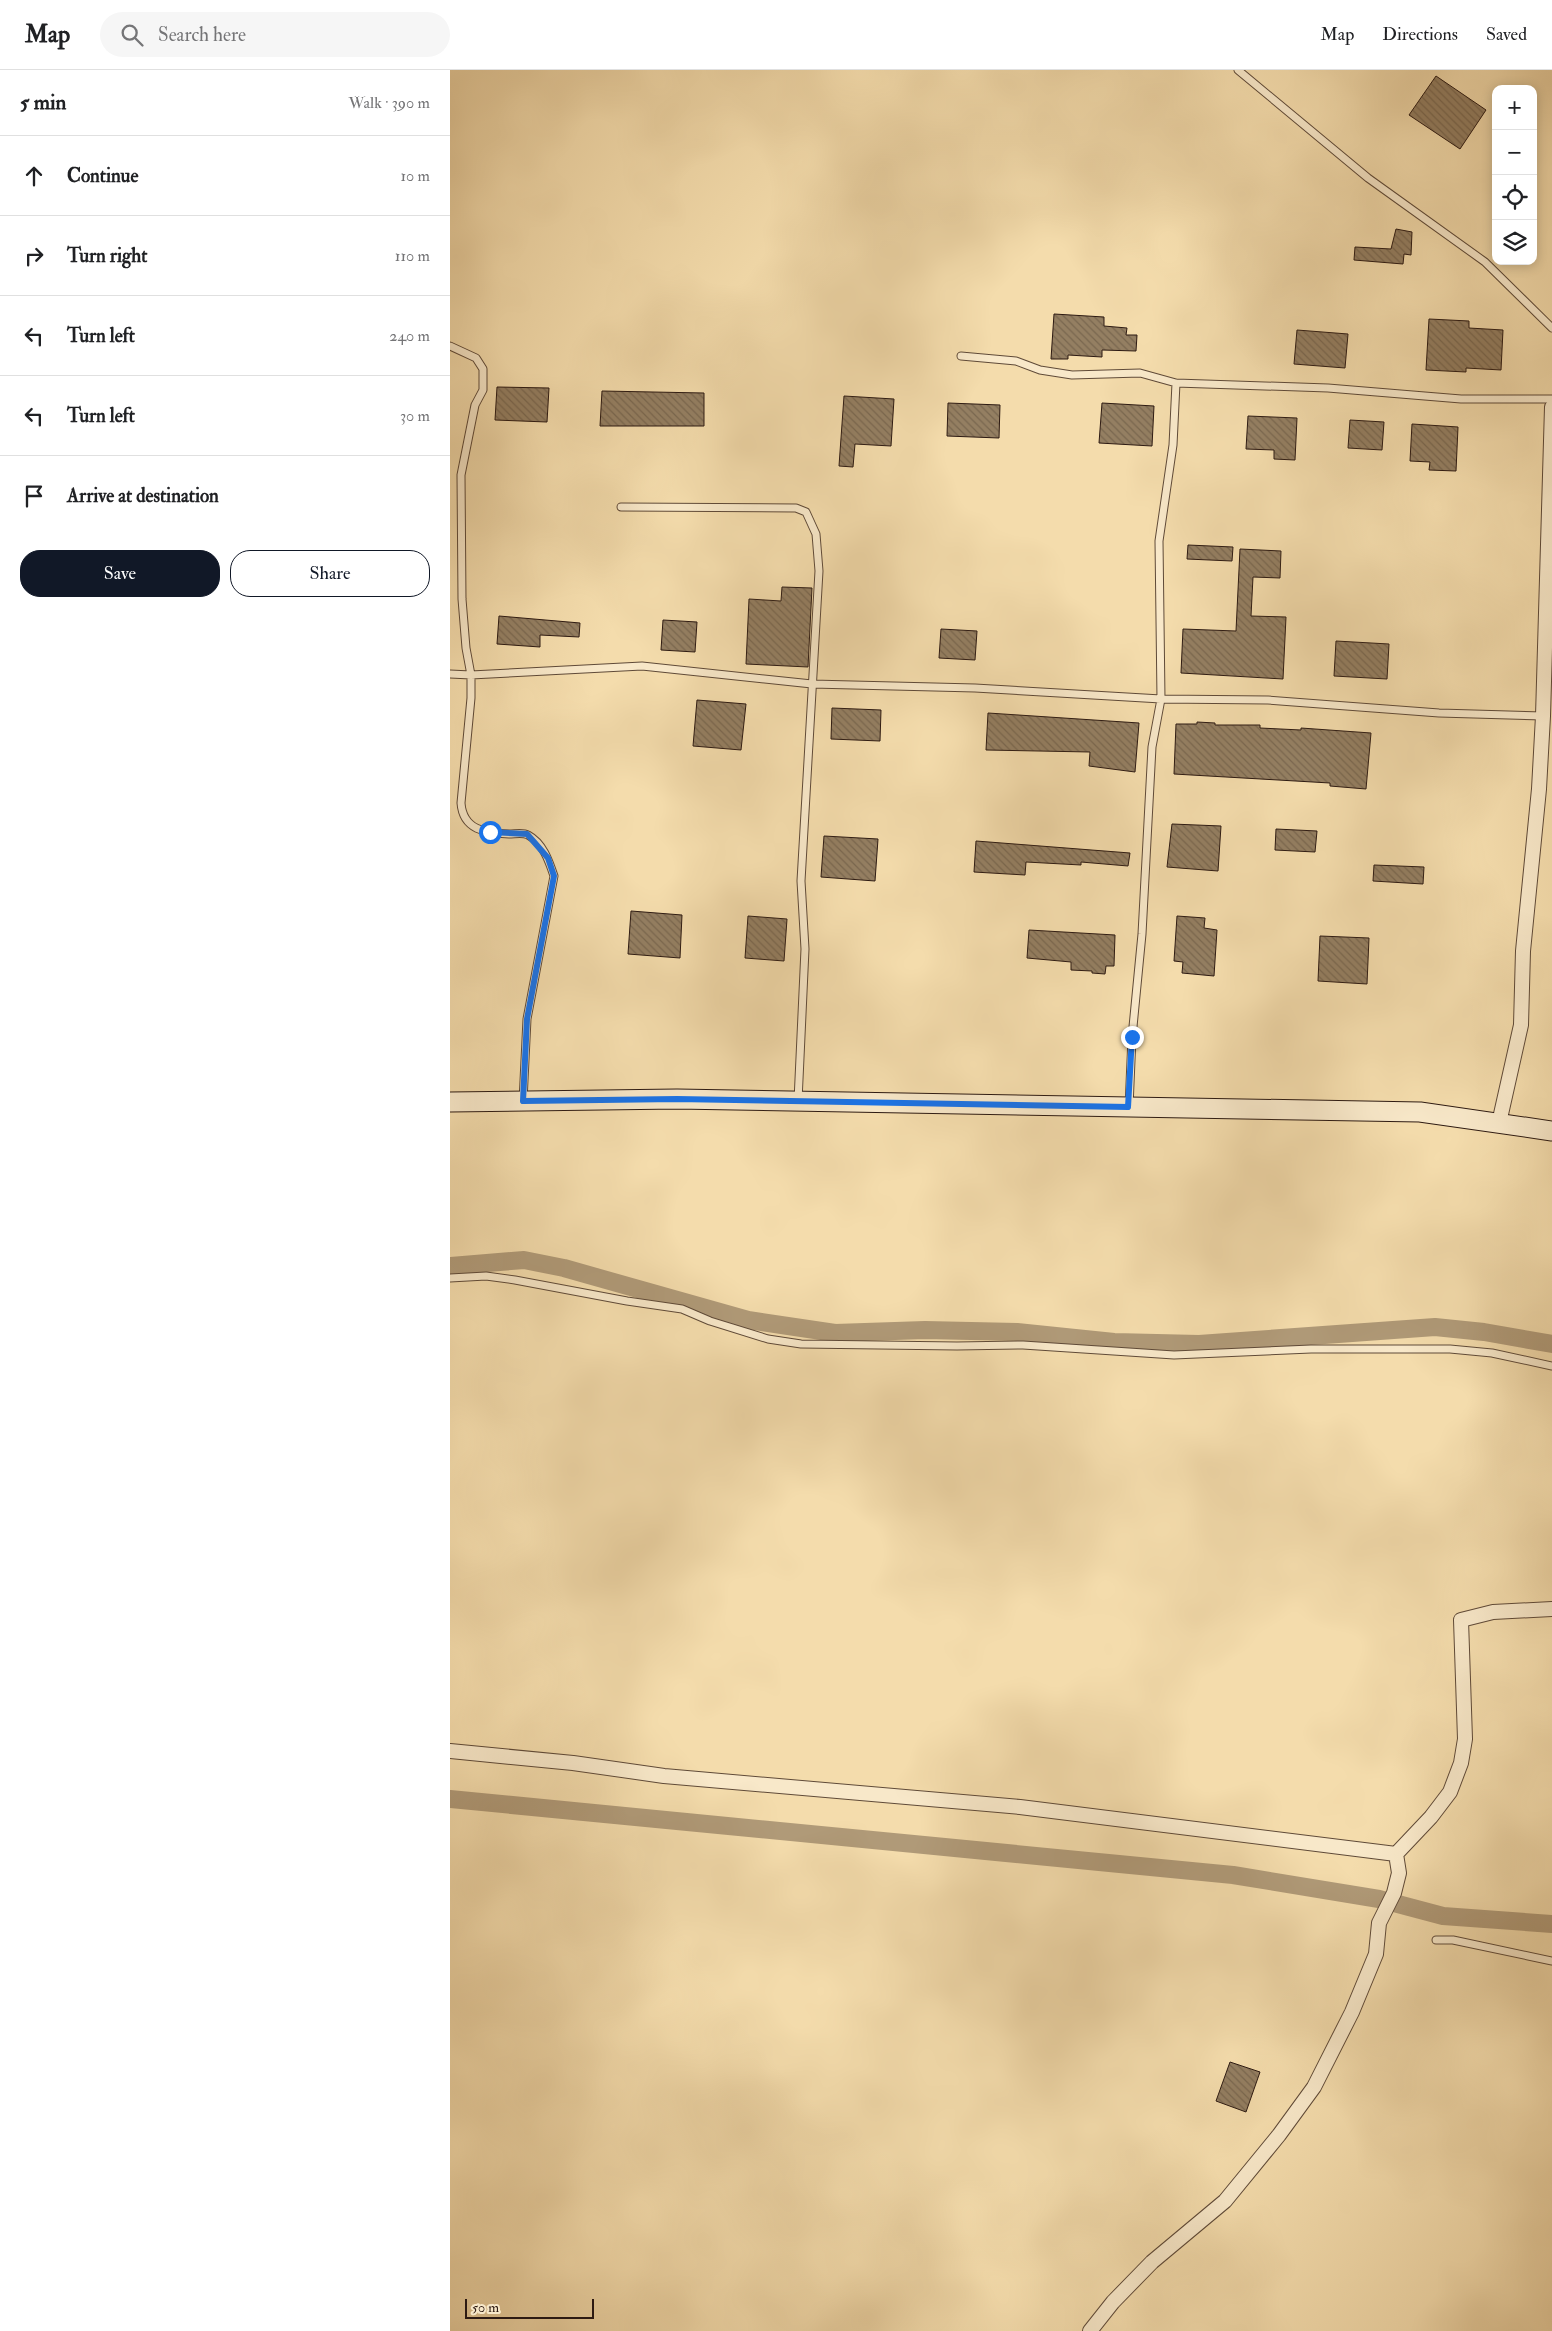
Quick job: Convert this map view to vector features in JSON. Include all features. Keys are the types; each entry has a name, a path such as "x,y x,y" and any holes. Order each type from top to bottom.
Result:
{"main road":[{"path":"450,1102 677,1099 1420,1112 1552,1131"}],"street":[{"path":"1499,1124 1520,1025 1523,952 1548,717 1552,407"},
{"path":"1396,1854 1431,1817 1450,1792 1461,1763 1465,1739 1461,1620 1493,1612 1552,1609"},
{"path":"450,1751 573,1763 664,1776 1020,1807 1396,1854"},
{"path":"1090,2331 1113,2302 1152,2262 1225,2201 1279,2135 1314,2088 1356,2004 1376,1954 1379,1924 1394,1892 1399,1873 1396,1854"}],"lane":[{"path":"1238,70 1368,178 1485,262 1552,328"},
{"path":"450,346 476,358 483,369 483,390 475,406 461,475 462,599 466,648 471,675 471,698 461,802 462,815 469,825 490,832 527,834 548,858 554,876 527,1019 523,1101"},
{"path":"961,356 1016,361 1040,370 1072,375 1140,373 1176,383 1328,388 1460,399 1552,399"},
{"path":"1128,1107 1142,925 1152,747 1161,699 1159,541 1173,445 1176,383"},
{"path":"621,507 796,508 806,512 816,534 819,549 817,636 812,684 801,882 805,949 798,1102"},
{"path":"450,674 471,675 642,666 812,684 975,688 1161,699 1268,700 1439,713 1548,717"},
{"path":"450,1278 486,1276 626,1302 682,1309 710,1321 768,1339 801,1344 957,1346 1023,1344 1174,1355 1311,1349 1450,1349 1492,1353 1552,1366"},
{"path":"1436,1940 1453,1940 1552,1961"}],"building":[{"path":"1436,76 1486,110 1460,149 1409,115"},
{"path":"1396,229 1412,232 1411,255 1404,254 1403,264 1354,260 1355,247 1391,249"},
{"path":"1054,314 1104,317 1104,326 1127,328 1126,335 1137,335 1136,351 1102,350 1102,357 1068,355 1068,359 1051,359"},
{"path":"1429,319 1469,321 1469,328 1503,330 1501,370 1466,368 1466,372 1426,370"},
{"path":"1297,330 1348,334 1345,368 1294,364"},
{"path":"497,387 549,388 547,422 495,420"},
{"path":"602,391 704,393 704,426 600,426"},
{"path":"844,396 894,399 891,446 855,444 853,467 839,466"},
{"path":"948,403 1000,405 999,438 947,436"},
{"path":"1102,403 1154,406 1152,446 1099,443"},
{"path":"1248,416 1297,418 1295,460 1274,459 1274,450 1246,449"},
{"path":"1350,420 1384,422 1382,450 1348,448"},
{"path":"1412,424 1458,427 1456,471 1429,470 1430,462 1410,461"},
{"path":"1188,545 1233,547 1232,561 1187,559"},
{"path":"1240,549 1281,551 1280,578 1253,577 1251,616 1286,617 1283,679 1181,673 1183,629 1236,631"},
{"path":"782,587 812,588 808,667 746,664 749,599 781,601"},
{"path":"499,616 580,623 579,637 540,635 540,647 497,644"},
{"path":"663,620 697,622 695,652 661,650"},
{"path":"941,629 977,631 975,660 939,658"},
{"path":"1336,641 1389,644 1387,679 1334,676"},
{"path":"697,700 746,704 741,750 693,746"},
{"path":"832,708 881,710 880,741 831,739"},
{"path":"988,713 1139,723 1135,772 1089,766 1090,752 986,750"},
{"path":"1197,722 1215,723 1215,725 1260,725 1260,728 1301,730 1301,728 1371,733 1366,789 1330,786 1330,783 1174,774 1176,724 1197,724"},
{"path":"1172,824 1221,826 1218,871 1167,867"},
{"path":"1276,829 1317,831 1315,852 1275,850"},
{"path":"824,836 878,839 875,881 821,877"},
{"path":"976,841 1130,853 1128,866 1081,862 1081,865 1026,862 1025,875 974,872"},
{"path":"1374,865 1424,867 1423,884 1373,881"},
{"path":"631,911 682,915 680,958 628,954"},
{"path":"748,916 787,919 784,961 745,958"},
{"path":"1177,916 1205,918 1204,928 1217,930 1214,976 1182,973 1183,962 1174,961"},
{"path":"1029,930 1115,935 1114,966 1106,966 1105,974 1092,973 1092,971 1071,970 1071,962 1027,958"},
{"path":"1320,936 1369,938 1367,984 1318,981"},
{"path":"1230,2062 1260,2072 1246,2112 1216,2101"}],"waterway":[{"path":"450,1266 524,1260 564,1268 748,1320 835,1333 925,1330 1017,1332 1114,1342 1199,1344 1435,1327 1484,1332 1552,1344"},
{"path":"450,1799 1233,1875 1379,1899 1443,1916 1552,1924"}],"route":[{"path":"490,832 527,834 538,844 548,858 554,876 532,984 527,1019 523,1101 677,1099 1128,1107 1132,1037"}]}
